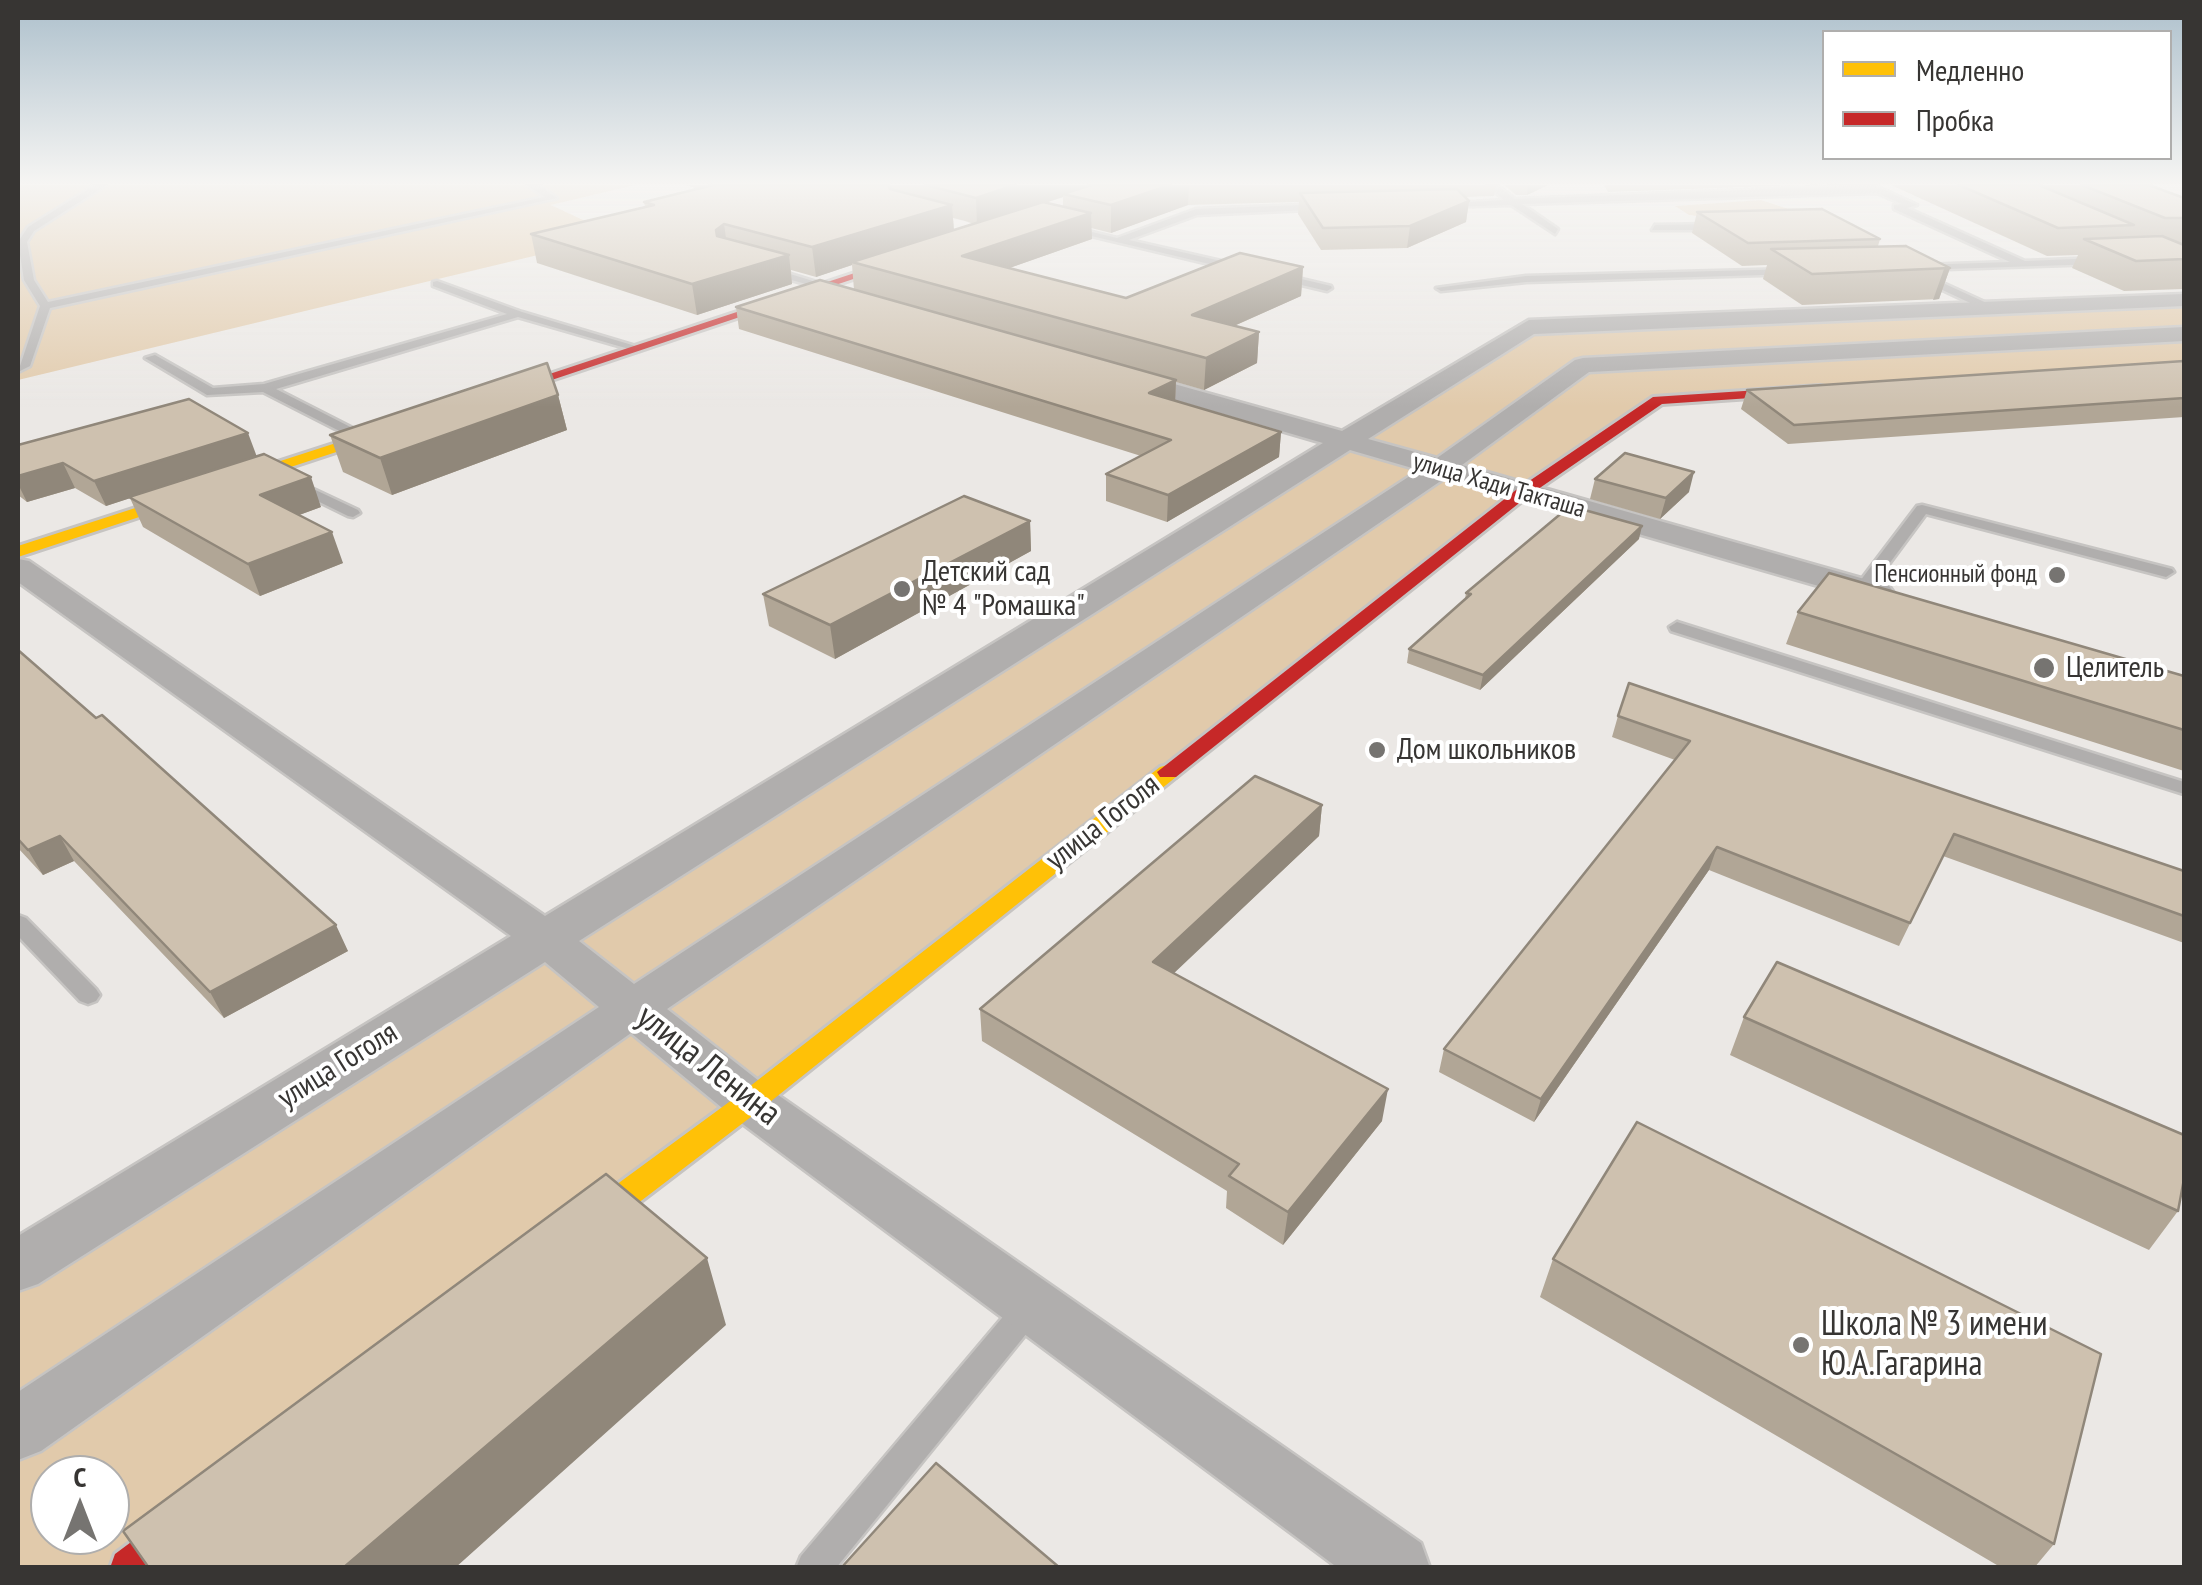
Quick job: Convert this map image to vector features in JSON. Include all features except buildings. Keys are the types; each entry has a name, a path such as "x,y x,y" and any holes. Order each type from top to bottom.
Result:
{"street":[{"path":"466,404 906,259"},
{"path":"819,288 858,302"},
{"name":"улица Гоголя","path":"18,1266 1529,327 2184,300"},
{"path":"18,1429 634,1008 1438,470 1584,365 2184,334"},
{"name":"улица Хади Такташа","path":"1102,371 1901,600"},
{"name":"улица Гоголя","path":"543,1257 750,1102 1522,492 1658,400 1853,388"},
{"path":"18,552 432,416"},
{"name":"улица Ленина","path":"18,568 544,937 750,1102 1396,1568"},
{"path":"128,1568 224,1496"}],"lane":[{"path":"18,369 24,366 44,306 29,280 25,259"},
{"path":"44,306 266,259"},
{"path":"1198,259 1251,271"},
{"path":"2013,259 2024,264"},
{"path":"1987,308 1905,269 2118,260"},
{"path":"759,268 819,288"},
{"path":"1441,288 1526,280 1805,272"},
{"path":"1270,275 1327,288"},
{"path":"437,284 518,314 636,348"},
{"path":"151,358 211,392 265,388 518,314"},
{"path":"265,388 362,439"},
{"path":"267,470 353,513"},
{"path":"1864,588 1922,509 2166,572"},
{"path":"1678,627 2184,788"},
{"path":"18,924 88,995"},
{"path":"813,1568 1031,1305"}],"shaded area":[{"path":"18,259 521,259 18,380"},
{"path":"2184,300 2184,367 1657,400 129,1567 18,1568 18,1266 1529,327"}],"traffic: slow":[{"path":"18,552 404,425"},
{"path":"567,1239 750,1102 1168,772"}],"traffic: jam":[{"path":"481,399 907,259"},
{"path":"1168,772 1522,493 1658,400 1820,390"},
{"path":"129,1568 202,1512"}],"place":[{"name":"Пенсионный фонд","path":"2057,575"},
{"name":"Детский сад № 4 \"Ромашка\"","path":"902,589"},
{"name":"Целитель","path":"2044,668"},
{"name":"Дом школьников","path":"1377,750"},
{"name":"Школа № 3 имени Ю.А.Гагарина","path":"1801,1345"}]}
